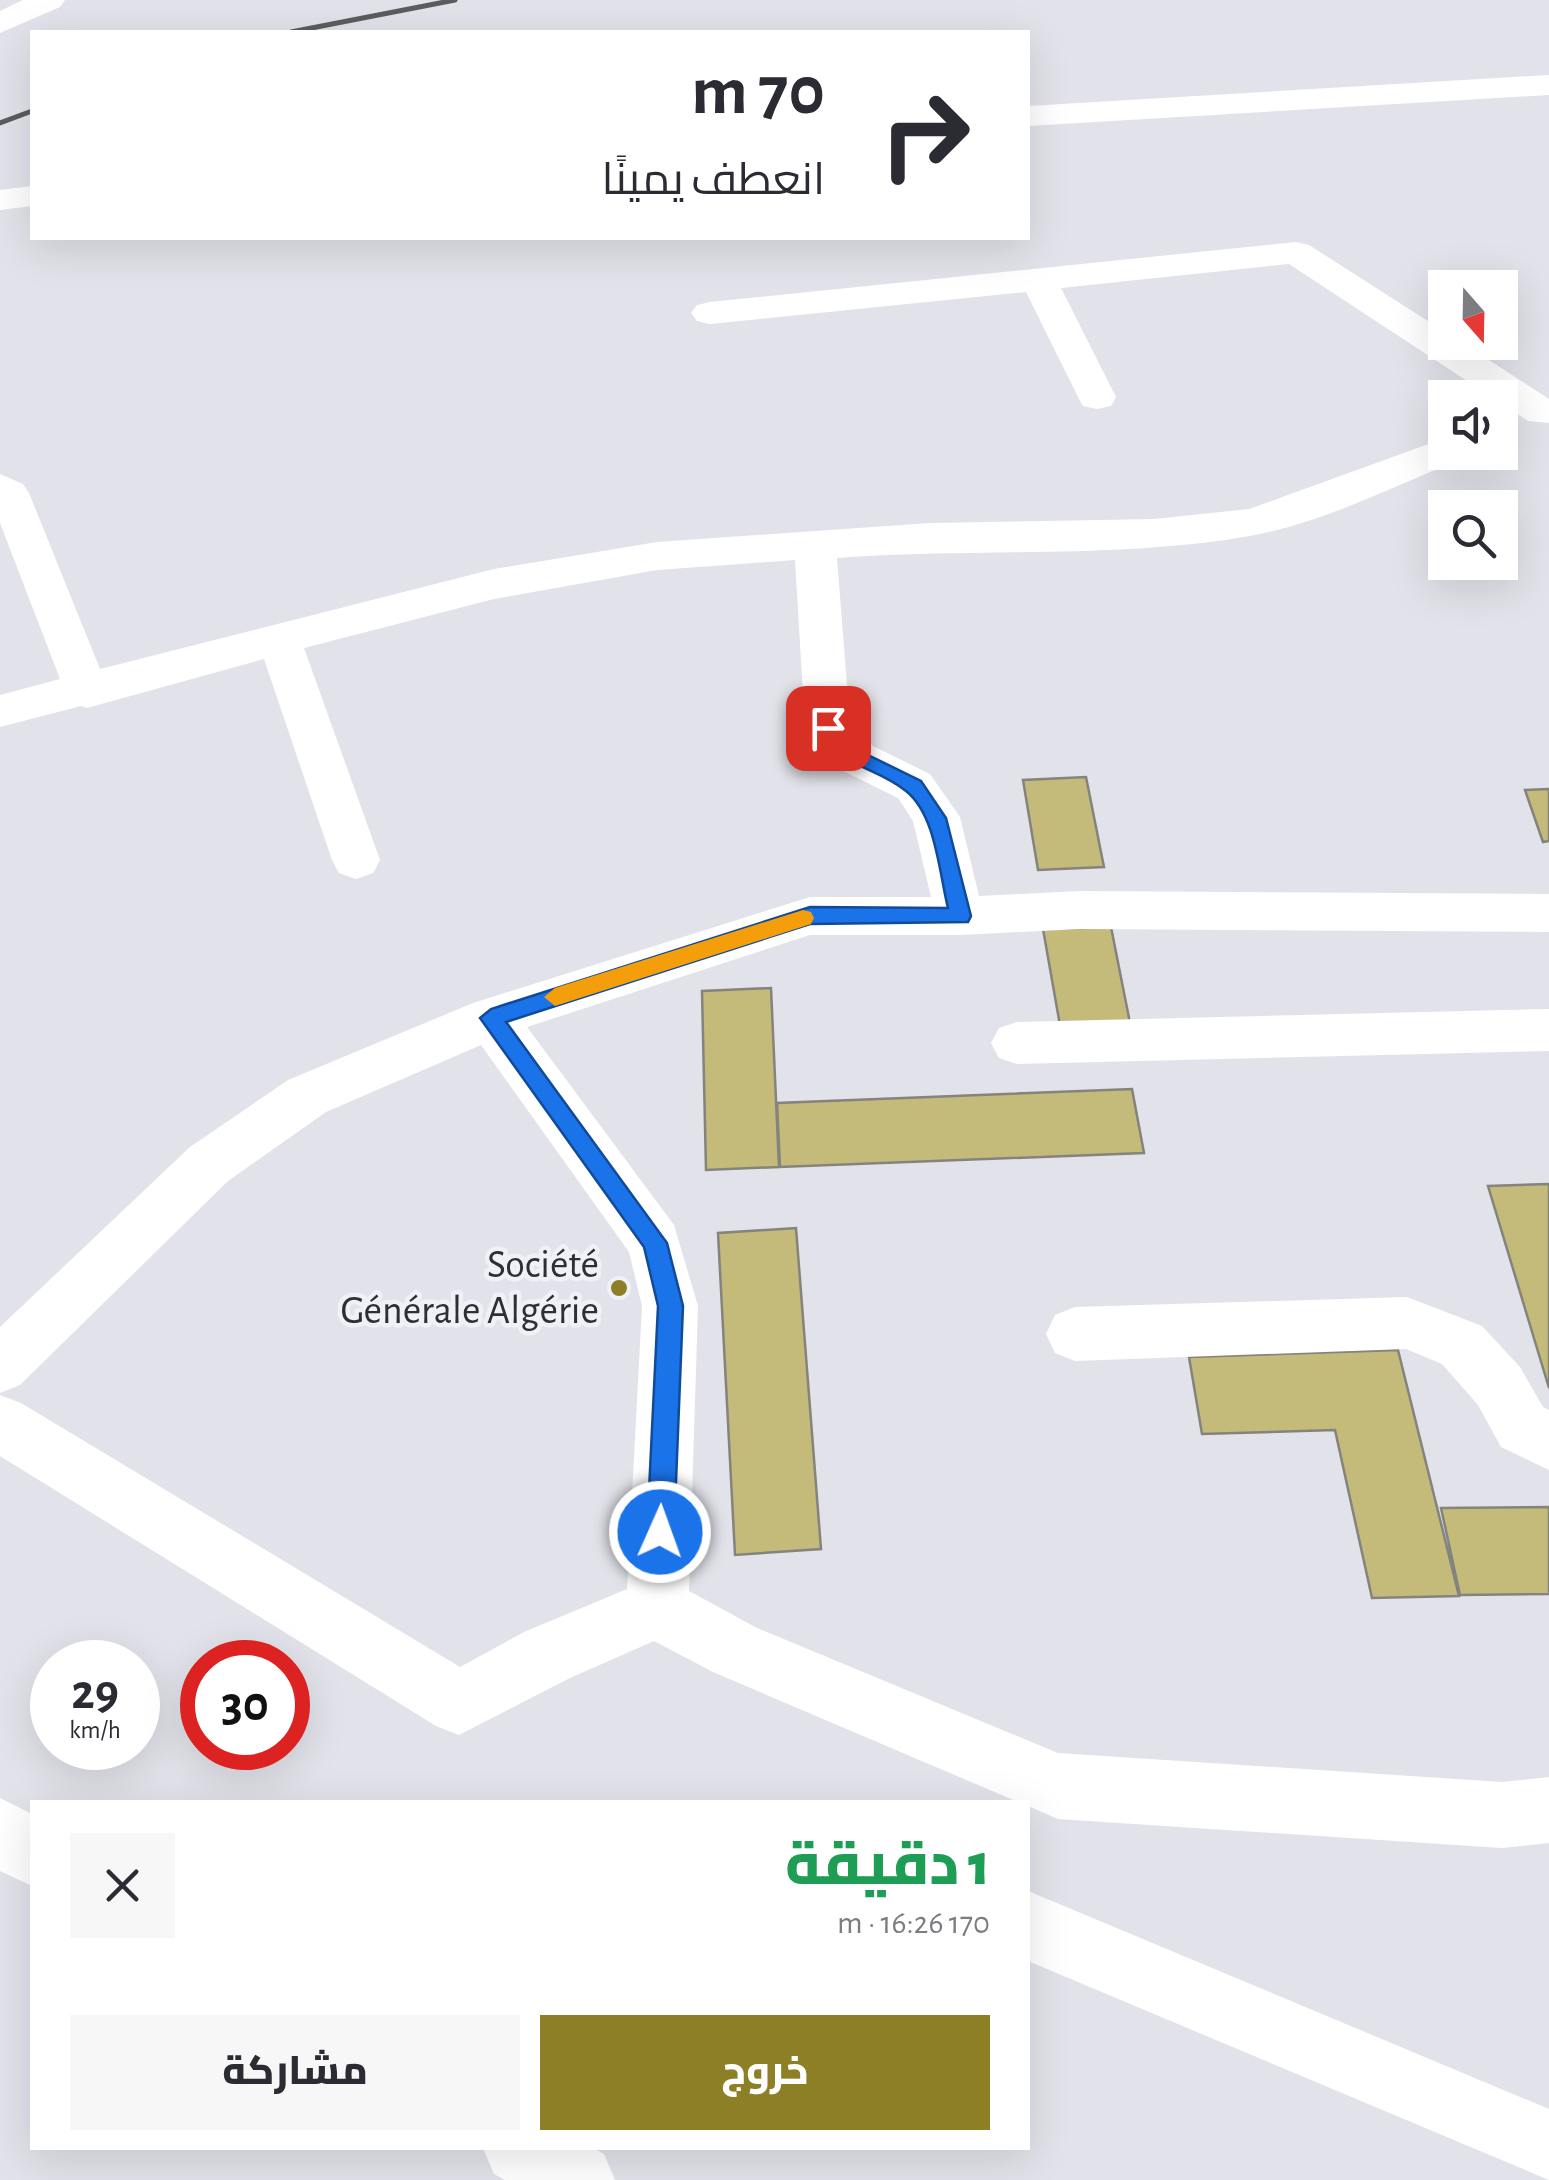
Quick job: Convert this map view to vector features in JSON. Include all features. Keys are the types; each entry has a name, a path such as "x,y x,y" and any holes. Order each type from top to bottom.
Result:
{"main road":[{"path":"0,23 49,0"}],"street":[{"path":"1030,116 1549,86"},
{"path":"0,200 30,196"},
{"path":"710,313 1296,253 1546,410"},
{"path":"1038,279 1097,397"},
{"path":"1518,422 1546,410"},
{"path":"0,712 494,584 657,556 930,537 1154,533 1252,522 1325,499 1428,458"},
{"path":"0,487 9,493 86,692"},
{"path":"815,545 828,728 857,758 914,786 936,818 960,916"},
{"path":"279,639 356,860"},
{"path":"0,1366 208,1164 307,1096 491,1018 810,916 960,916 1080,910 1549,913"},
{"path":"491,1018 654,1243 670,1306 657,1608"},
{"path":"1016,1044 1549,1030"},
{"path":"1075,1334 1407,1323 1462,1345 1499,1386 1522,1427 1549,1441"},
{"path":"0,1423 458,1703 547,1655 657,1608"},
{"path":"657,1608 734,1650 1058,1786 1502,1815 1549,1810"},
{"path":"0,1832 30,1851"},
{"path":"1030,1927 1549,2146"},
{"path":"524,2150 578,2180"}],"building":[{"path":"1086,777 1104,867 1038,870 1023,780"},
{"path":"1549,789 1549,841 1543,842 1525,790"},
{"path":"1111,927 1131,1028 1061,1031 1043,929"},
{"path":"771,988 779,1167 706,1170 702,991"},
{"path":"1132,1089 1144,1153 780,1167 777,1103"},
{"path":"1549,1184 1549,1388 1488,1186"},
{"path":"796,1228 821,1549 735,1555 718,1233"},
{"path":"1398,1350 1459,1596 1372,1598 1335,1430 1202,1434 1189,1357"},
{"path":"1549,1507 1549,1594 1460,1595 1441,1508"}],"railway":[{"path":"301,30 455,0"},
{"path":"0,123 30,112"}],"slow traffic":[{"path":"555,997 803,918"}],"place":[{"name":"Société Générale Algérie","path":"619,1288"}],"route":[{"path":"660,1532 670,1306 654,1243 491,1018 810,916 960,916 936,818 914,786 857,758 828,728"}]}
